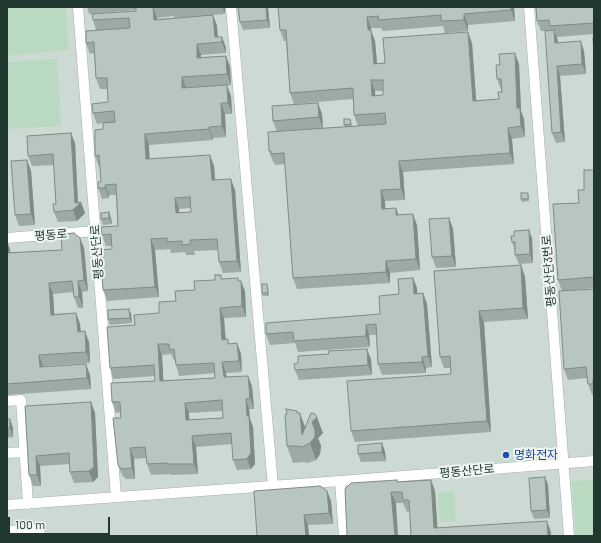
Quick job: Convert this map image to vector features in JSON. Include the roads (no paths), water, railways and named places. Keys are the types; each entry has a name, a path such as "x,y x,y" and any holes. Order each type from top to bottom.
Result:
{"street":[{"name":"평동산단로","path":"78,7 116,497"},
{"path":"231,7 273,486"},
{"name":"평동산단3번로","path":"529,7 569,536"},
{"name":"평동로","path":"7,238 95,231"},
{"path":"7,401 21,400 28,504"},
{"path":"7,453 24,452"},
{"name":"평동산단로","path":"7,505 594,461"},
{"path":"340,481 344,536"},
{"path":"7,531 22,533 39,529 40,536"}],"place":[{"name":"명화전자","path":"506,455"}]}
